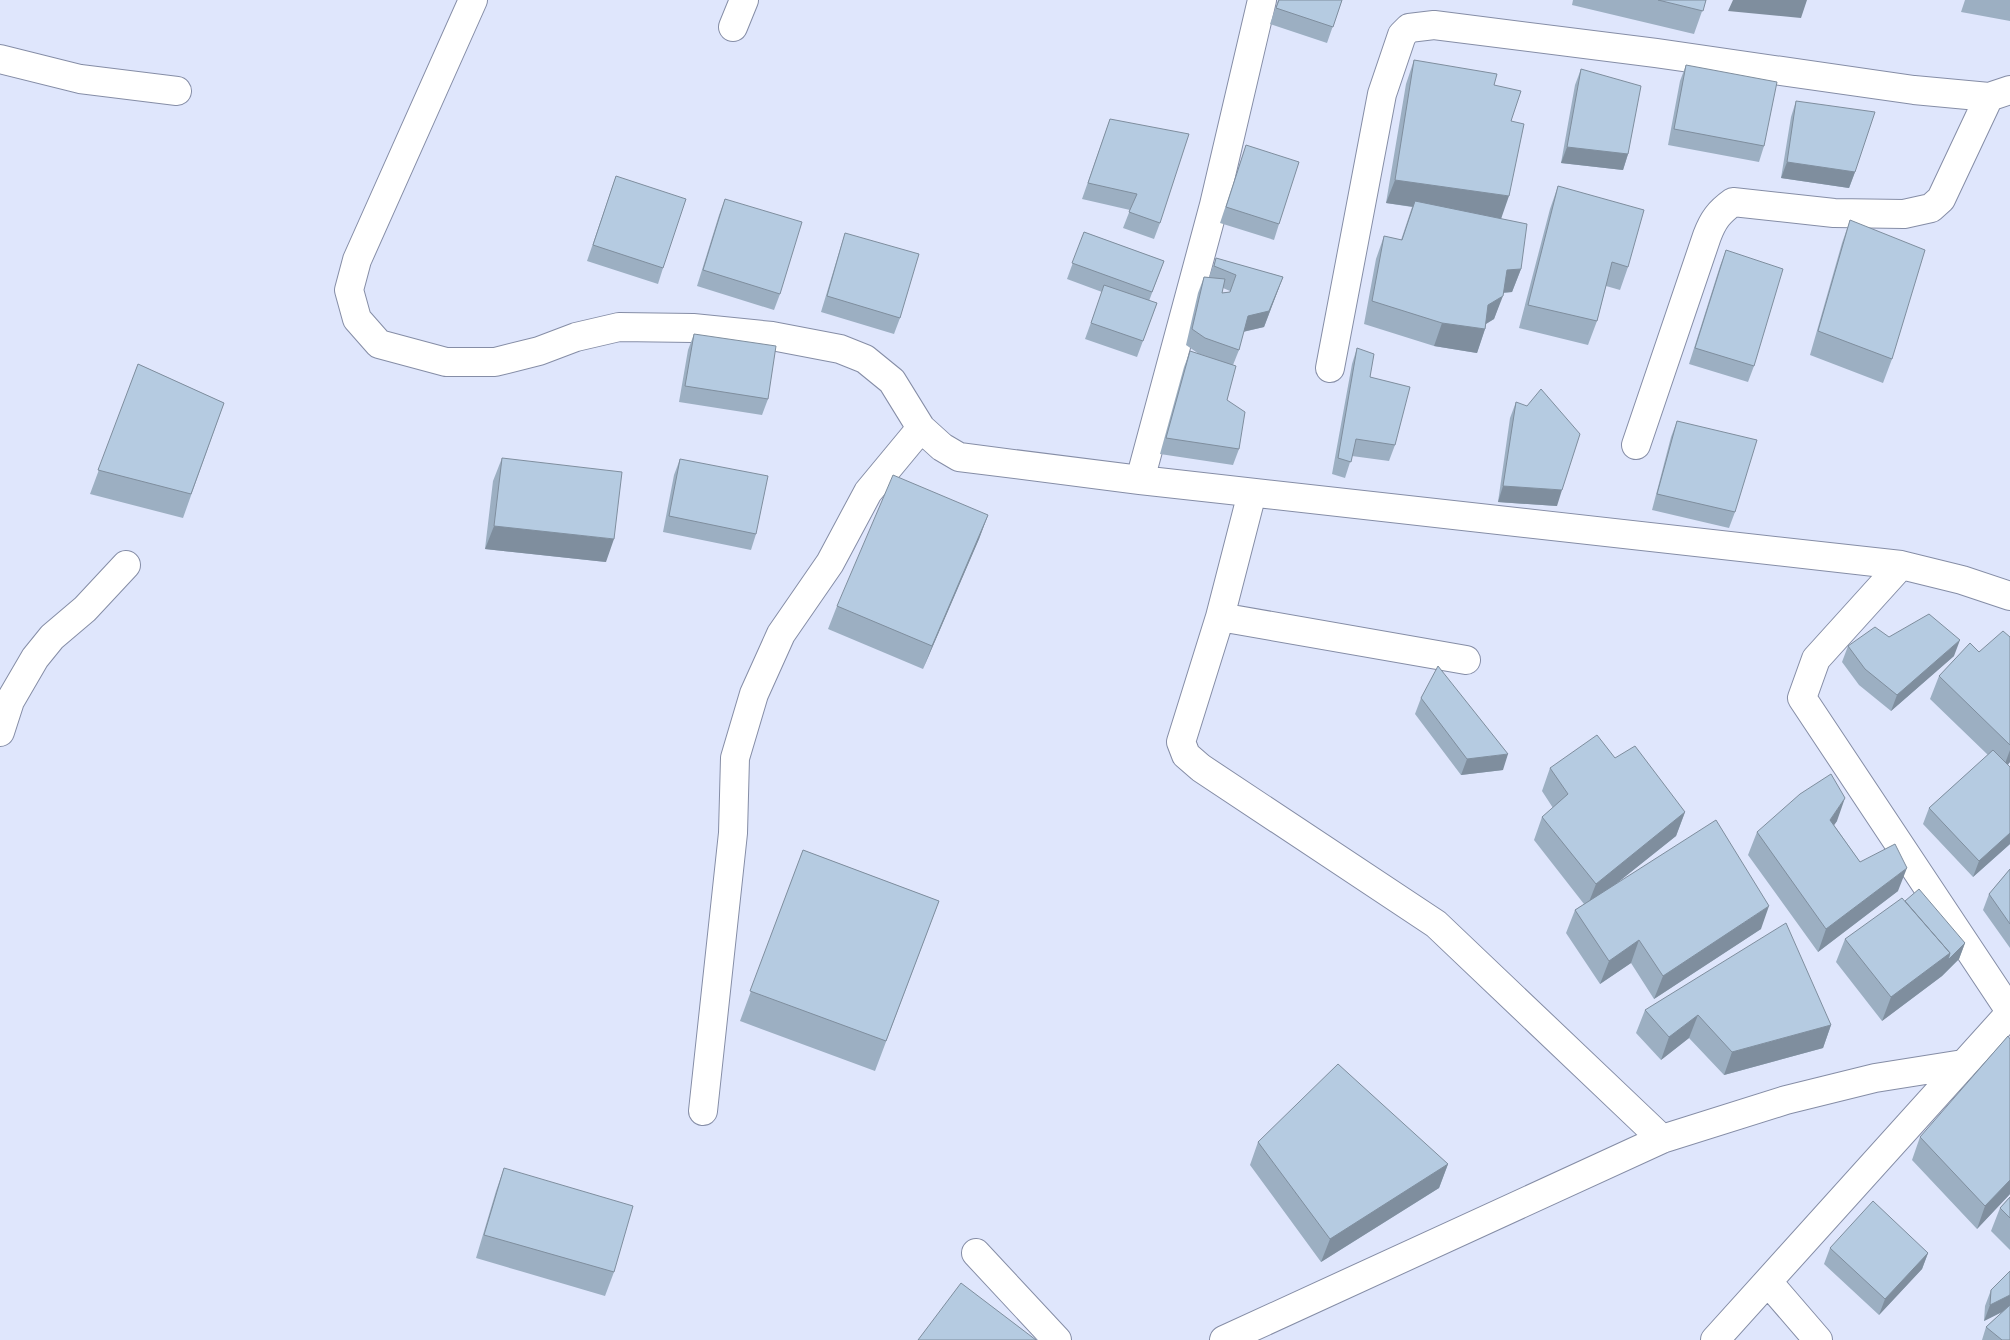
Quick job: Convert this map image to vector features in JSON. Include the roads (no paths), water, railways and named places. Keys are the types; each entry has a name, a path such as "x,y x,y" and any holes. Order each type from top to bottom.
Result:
{"street":[{"path":"473,0 357,260 350,290 356,320 379,344 446,362 495,362 539,351 576,337 619,327 693,328 772,336 840,349 865,359 892,381 921,428 942,447 959,457 1252,493 1902,565 1962,580 2010,596"},
{"path":"733,27 744,0"},
{"path":"1140,480 1214,205 1262,0"},
{"path":"1330,368 1382,94 1402,35 1409,28 1434,25 1443,26 1656,53 1914,90 2000,94 1941,199 1931,208 1904,214 1834,213 1732,202 1720,211 1712,221 1636,445"},
{"path":"0,60 80,78 177,91"},
{"path":"703,1111 733,833 735,758 754,694 781,634 830,563 868,492 921,428"},
{"path":"1252,493 1220,617 1181,742 1186,755 1201,768 1436,924 1662,1139"},
{"path":"1715,1340 2010,1012 1802,698 1816,659 1902,565"},
{"path":"0,732 10,702 35,658 52,637 85,609 126,566"},
{"path":"1220,617 1466,660"},
{"path":"1224,1340 1662,1139 1786,1100 1875,1078 1963,1064"},
{"path":"976,1253 1057,1340"},
{"path":"1768,1282 1818,1340"}]}
